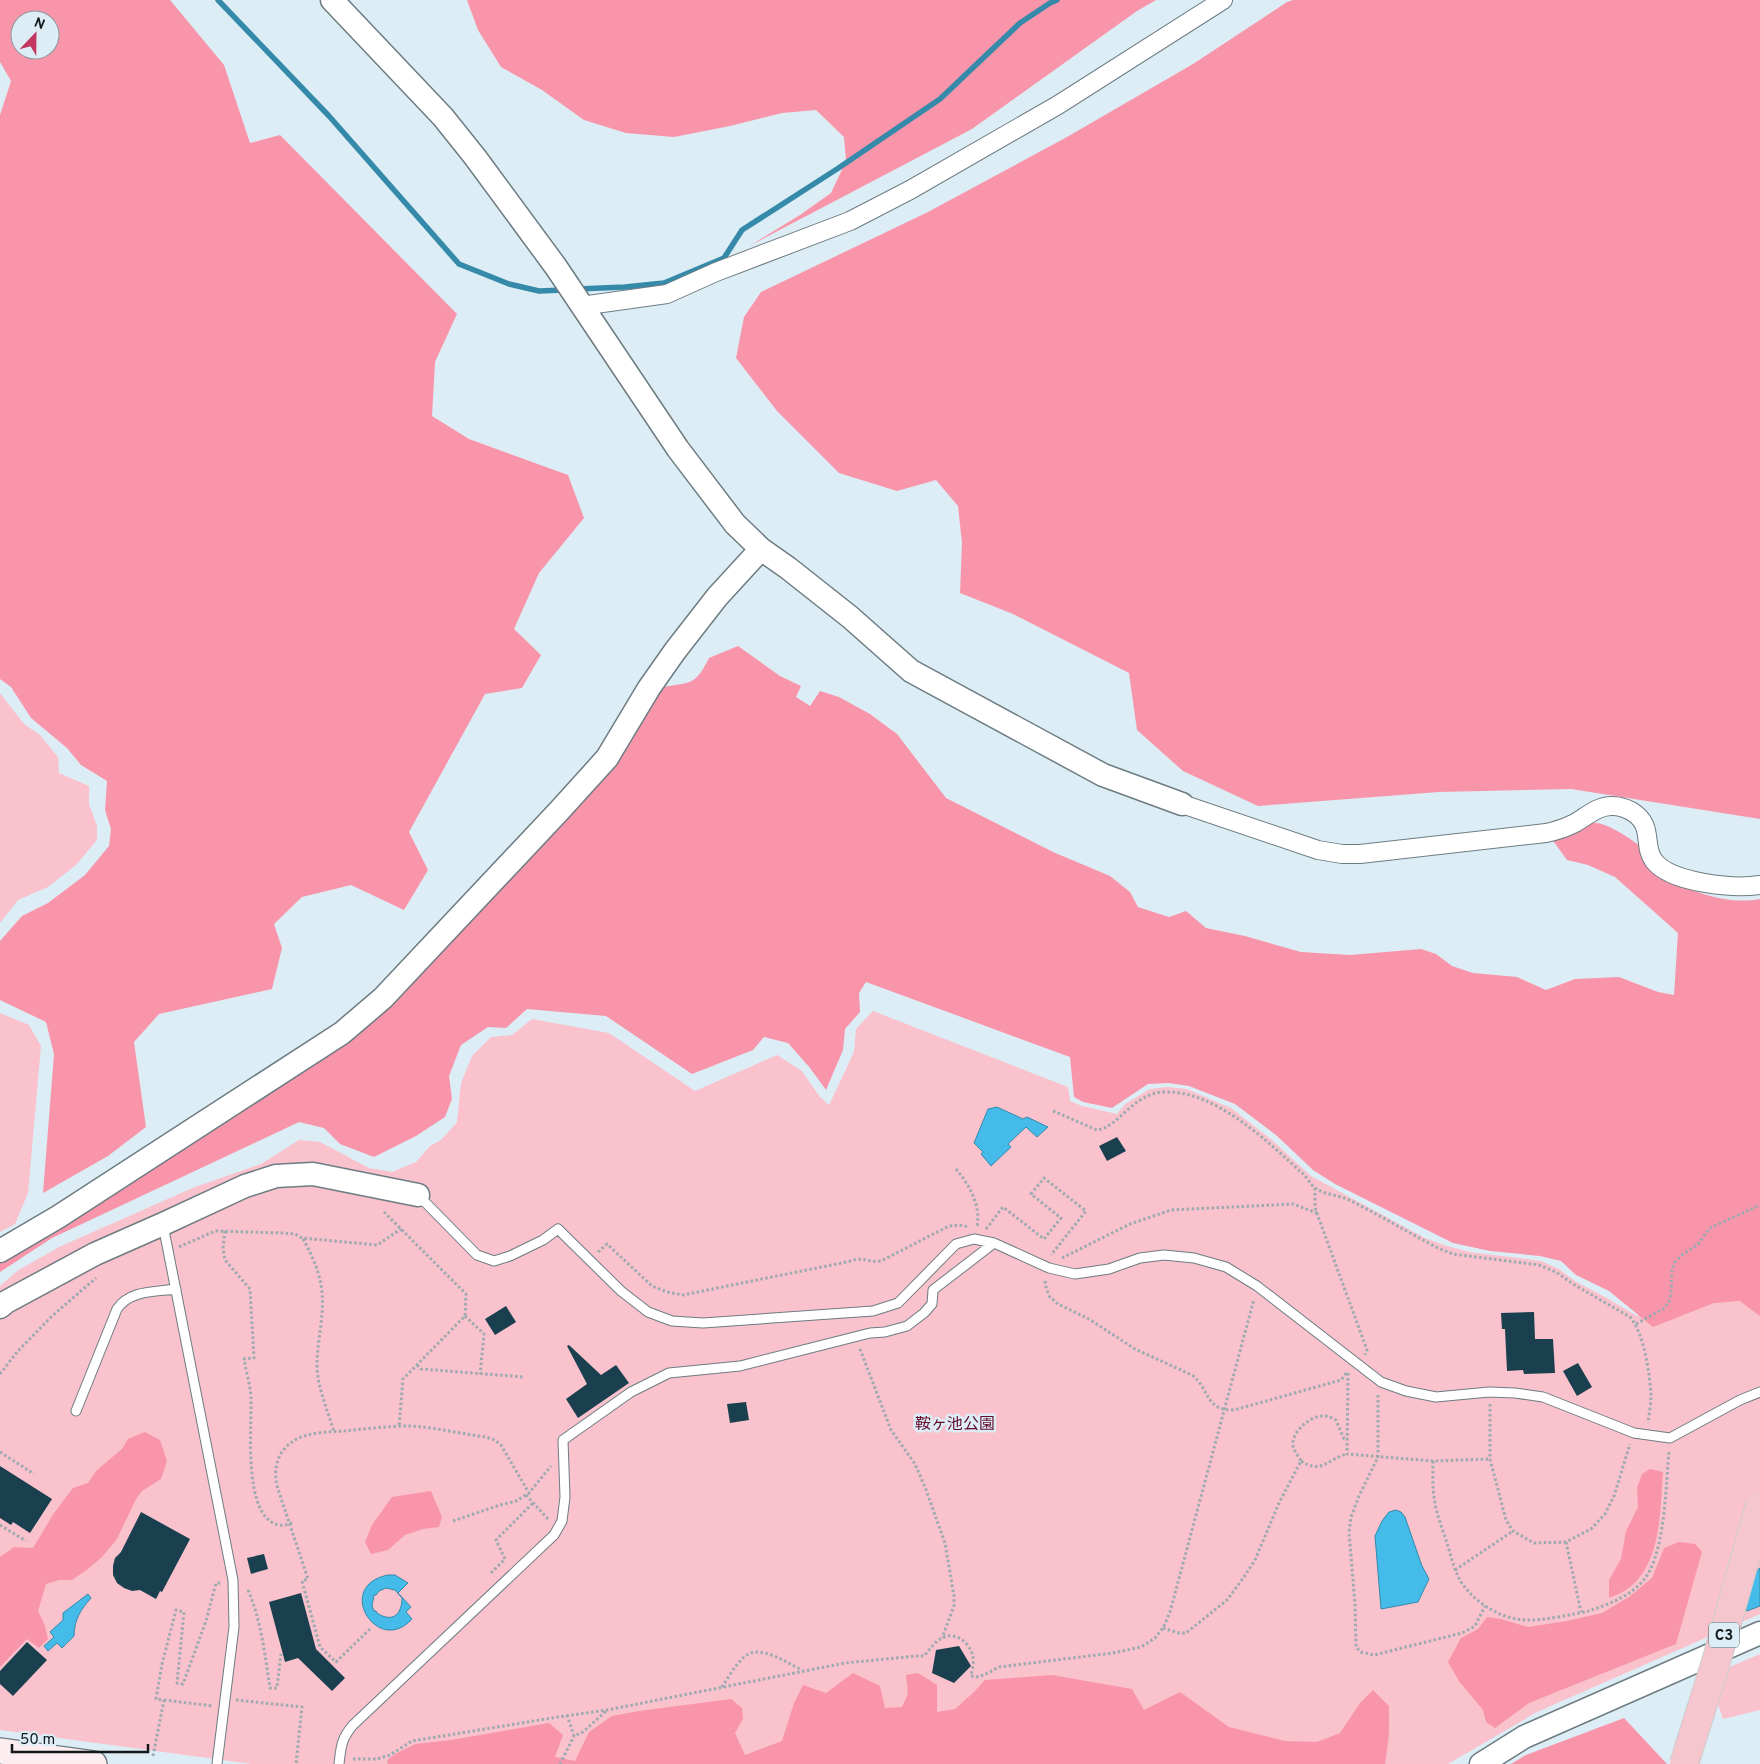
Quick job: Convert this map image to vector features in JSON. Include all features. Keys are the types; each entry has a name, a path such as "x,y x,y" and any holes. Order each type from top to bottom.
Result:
{"highway":[{"name":"C3","path":"1684,1764 1716,1662 1760,1505"}],"main road":[{"path":"0,1752 57,1761 94,1764"}],"street":[{"path":"332,0 443,117 475,157 564,279 678,449 735,524 761,549 850,617 912,671 1103,775 1318,850 1342,854 1360,854 1546,833 1562,829 1606,806 1615,806 1625,808 1642,819 1646,827 1652,858 1664,869 1696,882 1748,887 1760,885"},
{"path":"579,303 667,294 716,272 850,221 910,190 1058,105 1223,0"},
{"path":"0,1251 58,1217 342,1033 382,998 607,758 649,688 675,651 717,597 761,549"},
{"path":"0,1307 95,1254 245,1186 276,1176 313,1174 418,1195"},
{"path":"1481,1764 1524,1737 1760,1633"}],"lane":[{"path":"418,1195 477,1255 494,1261 510,1256 543,1240 558,1229 621,1291 648,1312 672,1321 703,1323 873,1311 898,1303 956,1244 976,1239 994,1243 1049,1268 1075,1274 1109,1269 1140,1258 1164,1254 1194,1258 1226,1267 1257,1286 1381,1382 1406,1391 1436,1397 1490,1392 1543,1397 1634,1434 1670,1438 1740,1400 1760,1392"},
{"path":"163,1224 233,1584 234,1627 217,1764"},
{"path":"340,1761 342,1742 345,1734 353,1725 554,1535 562,1521 565,1497 563,1440 631,1392 669,1373 740,1366 870,1333 885,1332 907,1326 932,1304 933,1290 994,1243"},
{"path":"76,1411 117,1309 122,1301 132,1295 176,1289"}],"path":[{"path":"1053,1111 1097,1130 1104,1130 1130,1106 1152,1093 1184,1093 1223,1108 1247,1125 1304,1175 1315,1188 1346,1199 1438,1248 1453,1254 1538,1265 1556,1272 1630,1317 1636,1324 1646,1361 1651,1397 1646,1436"},
{"path":"956,1169 968,1182 976,1203 978,1226 976,1239"},
{"path":"976,1239 1003,1207 1044,1239 1061,1218 1031,1194 1044,1178 1086,1211 1049,1268 1045,1278 1049,1296 1058,1304 1089,1320 1135,1349 1192,1375 1199,1380 1211,1402 1218,1408 1234,1410 1341,1380 1348,1371"},
{"path":"1315,1188 1314,1200 1317,1213 1367,1350 1361,1367"},
{"path":"1049,1268 1062,1257 1081,1250 1130,1224 1171,1210 1293,1204 1317,1213"},
{"path":"1636,1324 1663,1310 1669,1302 1672,1293 1672,1269 1675,1262 1698,1244 1710,1228 1760,1205"},
{"path":"384,1212 466,1294 466,1316 403,1379 399,1427"},
{"path":"590,1260 607,1244 652,1286 667,1292 683,1295 860,1258 872,1262 881,1261 949,1226 959,1225 970,1228 976,1239"},
{"path":"302,1238 377,1246 401,1229"},
{"path":"168,1251 215,1230 283,1232 296,1234 302,1238 313,1257 321,1285 322,1300 317,1366 321,1390 334,1432"},
{"path":"225,1231 223,1248 225,1260 247,1284 251,1296 254,1358 244,1359 251,1394 250,1449 254,1490 264,1516 272,1523 280,1526 292,1523"},
{"path":"0,1374 17,1352 52,1316 102,1272"},
{"path":"340,1761 377,1759 390,1755 412,1740 607,1710 845,1662 924,1656 933,1645 942,1639 953,1636 966,1643 973,1656 971,1676 976,1677 999,1667 1141,1647 1155,1638 1163,1628 1170,1612 1257,1286"},
{"path":"466,1316 484,1334 480,1374"},
{"path":"855,1337 891,1430 915,1464 945,1543 953,1581 954,1606 942,1639"},
{"path":"1348,1357 1348,1454"},
{"path":"417,1366 421,1369 524,1377"},
{"path":"1381,1382 1378,1388 1378,1457 1351,1517 1349,1532 1355,1604 1356,1647 1361,1652 1374,1655 1462,1633 1475,1626 1485,1606"},
{"path":"1490,1392 1490,1459 1506,1520 1513,1531 1534,1543 1566,1542 1591,1529 1605,1514 1614,1496 1634,1434"},
{"path":"1348,1439 1344,1439 1336,1420 1324,1416 1316,1417 1299,1429 1295,1435 1293,1447 1301,1461 1311,1466 1323,1466 1348,1454 1433,1461 1490,1459"},
{"path":"370,1629 336,1662 320,1647 302,1580 308,1579 292,1523 276,1486 275,1476 278,1458 282,1451 296,1439 307,1435 410,1426 486,1437 495,1440 501,1445 533,1503 549,1520"},
{"path":"1433,1461 1435,1505 1455,1570 1471,1596 1485,1606 1515,1618 1529,1620 1581,1613 1610,1604 1629,1593 1650,1572 1660,1544 1670,1438"},
{"path":"0,1452 34,1474"},
{"path":"453,1521 516,1501 528,1494 554,1461 564,1455"},
{"path":"1163,1628 1186,1633 1227,1600 1255,1560 1279,1503 1301,1461"},
{"path":"490,1573 505,1559 496,1540 533,1503"},
{"path":"0,1525 26,1541"},
{"path":"1455,1570 1513,1531"},
{"path":"1566,1542 1581,1613"},
{"path":"281,1654 277,1688 270,1688 265,1651 255,1605 245,1584 216,1583 206,1622 183,1684 177,1683 184,1612 176,1610 162,1664 156,1699 225,1705 302,1707 296,1764"},
{"path":"722,1688 743,1657 759,1651 772,1655 803,1671"},
{"path":"153,1756 164,1700"},
{"path":"560,1764 574,1736 583,1732 607,1710"},
{"path":"567,1715 574,1736"}],"green space":[{"path":"0,693 24,724 40,735 58,757 59,773 89,786 89,804 97,826 97,840 76,865 48,887 18,900 0,923"},
{"name":"鞍ヶ池公園","path":"873,1011 1068,1087 1070,1101 1082,1106 1117,1114 1125,1104 1150,1089 1167,1087 1187,1089 1231,1108 1272,1140 1311,1176 1425,1238 1470,1252 1541,1261 1559,1269 1575,1281 1637,1316 1660,1306 1760,1200 1760,1614 1537,1712 1448,1764 252,1764 0,1730 0,1286 17,1271 59,1247 195,1187 261,1164 299,1140 320,1142 369,1168 392,1172 416,1162 430,1146 441,1140 457,1122 461,1083 472,1056 491,1037 512,1035 532,1019 609,1033 695,1091 777,1055 802,1071 820,1097 829,1105 854,1052 856,1029"},
{"path":"0,1013 29,1025 41,1046 28,1193 15,1224 0,1232"},
{"path":"1760,1654 1760,1710 1723,1719 1708,1676"}],"shaded area":[{"path":"0,0 170,0 224,65 250,143 280,135 457,314 435,362 432,416 469,439 568,475 584,518 539,573 514,629 541,655 522,688 485,694 409,832 428,870 404,910 351,885 302,897 274,924 282,948 272,989 159,1014 134,1042 146,1127 108,1156 43,1193 54,1054 46,1022 0,1000 0,941 22,916 48,903 85,875 109,846 111,829 105,810 107,781 81,765 67,748 31,718 11,687 0,679 0,115 11,81 0,62"},
{"path":"467,0 1156,0 1137,11 972,129 751,245 800,215 831,193 846,161 844,137 816,110 782,113 674,137 626,133 584,120 542,90 501,67 478,30"},
{"path":"1293,0 1760,0 1760,819 1571,789 1439,792 1258,806 1183,771 1137,730 1129,673 1013,614 960,593 962,543 958,506 936,480 897,491 839,473 777,411 736,358 744,317 761,292 928,212 1067,137 1193,64 1287,2"},
{"path":"738,646 780,676 801,686 796,697 810,706 820,691 839,697 870,714 897,734 946,798 1053,852 1110,876 1130,892 1138,907 1169,917 1186,911 1206,928 1245,936 1301,952 1350,955 1421,949 1436,954 1452,966 1473,973 1517,977 1546,990 1575,979 1619,977 1658,992 1674,995 1678,933 1615,877 1588,865 1567,860 1551,838 1590,823 1601,824 1614,829 1629,838 1695,891 1727,900 1744,901 1760,899 1760,1316 1740,1301 1714,1303 1653,1327 1609,1291 1576,1275 1561,1261 1540,1256 1490,1251 1453,1243 1335,1184 1313,1170 1276,1135 1235,1104 1189,1086 1168,1083 1148,1084 1112,1108 1083,1102 1074,1097 1070,1057 866,982 859,993 860,1012 845,1029 843,1050 826,1090 788,1043 764,1037 753,1050 692,1074 606,1016 527,1009 506,1028 488,1027 461,1045 449,1076 452,1099 445,1117 416,1136 374,1157 340,1144 324,1128 299,1122 52,1238 0,1272 0,1259 382,1011 663,687 691,681 700,674 709,658"},
{"path":"145,1432 160,1440 167,1461 161,1479 142,1491 136,1499 117,1539 102,1557 72,1580 59,1580 46,1584 38,1611 45,1626 48,1639 39,1648 27,1639 0,1667 0,1557 14,1547 33,1548 54,1513 73,1488 88,1483 96,1471 122,1449 128,1439"},
{"path":"1650,1469 1663,1472 1660,1518 1654,1549 1640,1576 1628,1589 1609,1598 1609,1580 1621,1559 1626,1531 1638,1507 1637,1488 1642,1474"},
{"path":"431,1491 442,1517 439,1527 423,1529 405,1535 388,1550 371,1554 365,1542 372,1525 392,1497"},
{"path":"1679,1542 1695,1544 1702,1552 1676,1644 1529,1703 1495,1728 1486,1722 1483,1710 1459,1681 1448,1662 1461,1638 1478,1629 1487,1617 1528,1627 1602,1613 1629,1597 1652,1578 1664,1548"},
{"path":"853,1673 880,1686 885,1708 902,1707 908,1694 906,1675 918,1673 937,1685 937,1712 955,1709 985,1680 1052,1675 1132,1689 1144,1710 1180,1692 1229,1727 1285,1741 1317,1742 1340,1733 1360,1703 1373,1690 1389,1706 1389,1735 1385,1764 388,1764 387,1760 415,1744 451,1740 549,1723 563,1735 555,1757 575,1761 589,1732 612,1716 731,1699 742,1708 743,1719 735,1733 745,1755 782,1741 794,1703 803,1685 826,1693"},
{"path":"1624,1718 1667,1764 1511,1764 1526,1755"}],"water":[{"path":"997,1107 1023,1119 1027,1117 1048,1127 1037,1137 1026,1127 1008,1144 1011,1147 991,1166 981,1154 983,1152 974,1143 988,1109"},
{"path":"1396,1510 1405,1517 1422,1566 1429,1579 1418,1602 1381,1609 1375,1536 1382,1521 1389,1512"},
{"path":"1760,1568 1760,1606 1747,1611 1733,1589"},
{"path":"388,1575 395,1575 408,1583 398,1593 411,1607 406,1612 412,1619 399,1628 386,1630 375,1625 367,1615 362,1604 364,1592 372,1582","holes":["386,1588 395,1590 402,1598 402,1604 398,1613 395,1616 387,1617 374,1611 372,1606 374,1595"]},
{"path":"88,1594 91,1598 79,1615 75,1625 74,1636 62,1648 57,1643 48,1651 44,1646 54,1637 50,1632 63,1620 63,1613"}],"building":[{"path":"1117,1137 1126,1151 1107,1161 1099,1146"},
{"path":"506,1306 516,1322 495,1335 485,1319"},
{"path":"1534,1312 1535,1339 1553,1339 1555,1373 1524,1374 1523,1370 1507,1371 1505,1329 1502,1329 1501,1313"},
{"path":"569,1345 601,1375 616,1365 629,1383 578,1418 566,1399 587,1384 567,1346"},
{"path":"1578,1363 1592,1387 1577,1396 1563,1371"},
{"path":"746,1402 749,1420 730,1423 727,1404"},
{"path":"0,1466 52,1499 30,1533 13,1522 11,1525 0,1518"},
{"path":"141,1512 190,1539 162,1592 160,1591 156,1599 140,1590 132,1591 124,1588 117,1583 113,1575 115,1558 121,1552"},
{"path":"264,1554 268,1569 251,1574 247,1558"},
{"path":"301,1593 316,1649 345,1678 332,1691 298,1658 285,1662 269,1602"},
{"path":"27,1642 47,1660 13,1696 0,1684 0,1671"},
{"path":"959,1646 971,1666 954,1683 932,1673 936,1650"}],"waterway":[{"path":"218,0 329,116 459,264 509,284 539,291 564,290"},
{"path":"578,289 664,283 724,258 742,230 837,169 940,99 1020,23 1057,0"}]}
